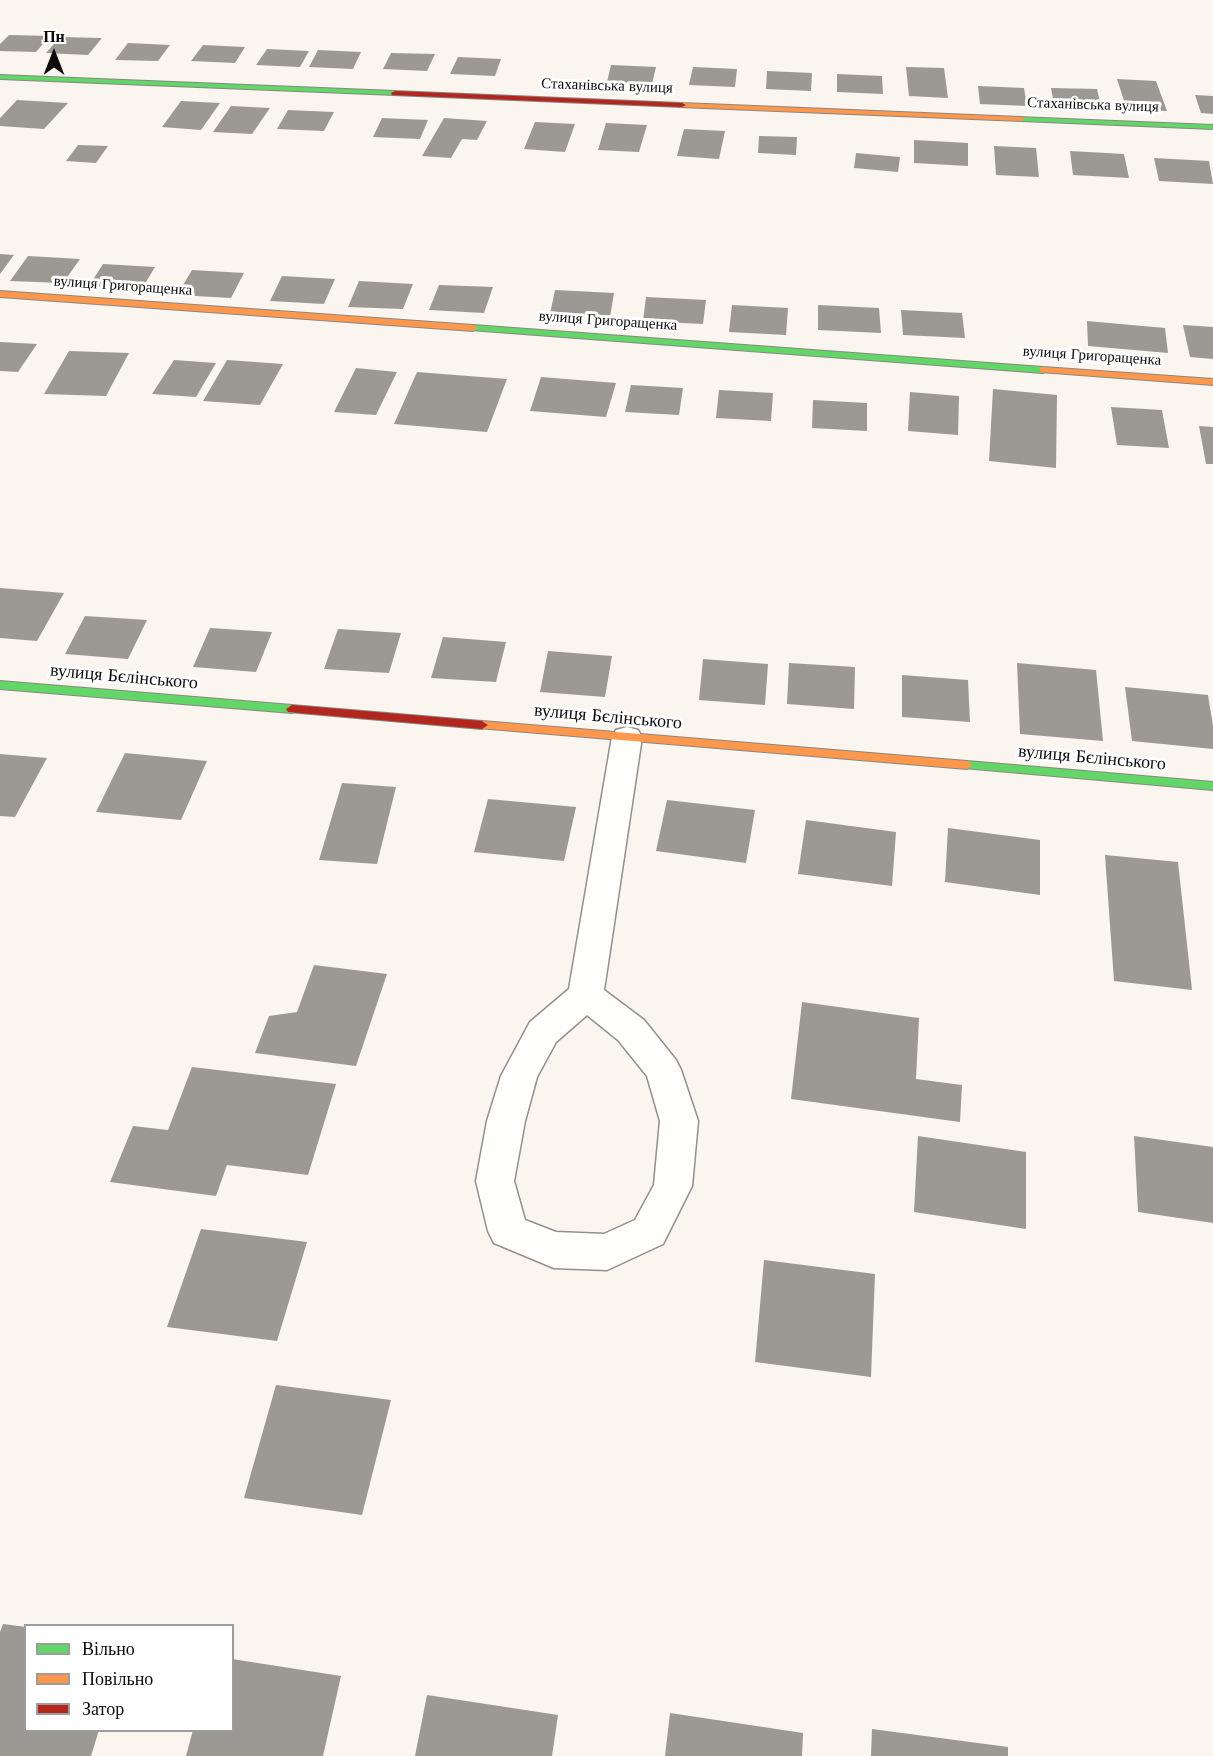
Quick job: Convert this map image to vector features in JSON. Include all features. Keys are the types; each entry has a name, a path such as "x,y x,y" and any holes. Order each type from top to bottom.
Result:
{"street":[{"name":"Стаханівська вулиця","path":"0,77 1213,127"},
{"name":"вулиця Григоращенка","path":"0,294 1213,382"},
{"name":"вулиця Бєлінського","path":"0,684 1213,786"}],"lane":[{"path":"586,995 632,1030 663,1070 679,1120 673,1186 649,1232 607,1252 554,1250 508,1231 495,1181 506,1120 519,1076 543,1032 586,995 627,737"}],"building":[{"path":"9,35 50,36 36,52 0,51 0,44"},
{"path":"60,37 102,38 88,55 46,53"},
{"path":"128,43 170,45 158,61 115,60"},
{"path":"203,45 245,47 235,63 191,61"},
{"path":"267,49 309,51 300,67 256,65"},
{"path":"318,50 361,52 353,69 309,67"},
{"path":"391,53 435,54 427,71 383,69"},
{"path":"458,57 501,59 495,76 450,74"},
{"path":"611,65 656,67 652,84 607,82"},
{"path":"693,67 737,69 735,87 689,85"},
{"path":"906,67 944,68 948,98 909,96"},
{"path":"767,71 812,73 811,91 766,89"},
{"path":"837,74 882,76 883,94 837,92"},
{"path":"1117,79 1156,81 1167,111 1127,110"},
{"path":"978,86 1024,88 1027,106 980,104"},
{"path":"1051,88 1097,89 1101,107 1054,105"},
{"path":"1195,95 1213,96 1213,114 1201,113"},
{"path":"17,100 68,103 44,129 0,126 0,118"},
{"path":"181,101 220,103 201,130 162,127"},
{"path":"231,106 270,108 252,134 213,132"},
{"path":"288,110 334,112 324,131 277,129"},
{"path":"382,118 428,120 420,139 373,137"},
{"path":"444,118 487,121 477,140 462,139 451,158 422,156"},
{"path":"535,122 575,124 565,152 524,149"},
{"path":"606,123 647,125 639,152 598,150"},
{"path":"684,129 725,131 719,159 677,156"},
{"path":"759,136 797,137 796,155 758,153"},
{"path":"914,140 968,143 968,166 914,163"},
{"path":"78,145 108,146 96,163 66,161"},
{"path":"994,146 1036,148 1039,177 996,175"},
{"path":"1070,151 1124,154 1129,178 1073,175"},
{"path":"856,153 900,157 898,172 854,168"},
{"path":"1154,158 1209,161 1213,184 1159,181"},
{"path":"0,254 14,255 0,274"},
{"path":"28,256 80,259 63,283 10,281"},
{"path":"103,264 155,267 140,292 87,289"},
{"path":"192,270 244,273 231,298 177,295"},
{"path":"282,276 335,279 324,304 270,301"},
{"path":"359,281 413,284 403,309 348,307"},
{"path":"439,285 493,287 484,313 429,310"},
{"path":"555,290 614,293 610,317 550,314"},
{"path":"646,297 706,300 703,324 643,321"},
{"path":"732,305 788,308 786,335 729,332"},
{"path":"818,305 879,308 881,333 818,330"},
{"path":"901,310 962,313 965,338 903,335"},
{"path":"1087,321 1165,328 1168,353 1088,346"},
{"path":"1183,325 1213,327 1213,359 1190,357"},
{"path":"0,342 37,344 18,372 0,371"},
{"path":"69,351 129,353 106,396 44,394"},
{"path":"174,360 216,363 196,397 152,394"},
{"path":"227,360 283,364 260,405 203,401"},
{"path":"356,368 397,372 376,415 334,412"},
{"path":"417,372 507,379 487,432 394,424"},
{"path":"541,377 616,383 606,417 530,411"},
{"path":"631,385 683,388 679,415 625,412"},
{"path":"993,389 1057,395 1056,468 989,461"},
{"path":"719,390 773,393 771,421 716,418"},
{"path":"910,392 959,396 958,435 908,431"},
{"path":"813,400 867,403 867,431 812,428"},
{"path":"1111,407 1162,410 1169,448 1117,445"},
{"path":"1199,426 1213,427 1213,464 1206,464"},
{"path":"0,588 64,593 37,641 0,638"},
{"path":"85,616 147,620 128,659 65,654"},
{"path":"210,628 272,632 256,672 193,667"},
{"path":"338,629 401,633 389,673 324,669"},
{"path":"443,637 506,642 496,682 431,678"},
{"path":"548,651 612,656 605,697 540,692"},
{"path":"703,659 768,664 765,705 699,700"},
{"path":"789,663 855,667 854,709 787,704"},
{"path":"1017,663 1096,670 1103,741 1020,734"},
{"path":"902,675 968,680 970,722 902,717"},
{"path":"1125,687 1208,695 1213,726 1213,749 1132,741"},
{"path":"125,753 207,761 181,820 96,812"},
{"path":"0,754 47,758 15,817 0,816"},
{"path":"342,783 396,787 377,864 319,860"},
{"path":"488,799 576,807 564,861 474,852"},
{"path":"667,800 755,810 746,863 656,851"},
{"path":"806,820 896,832 892,886 798,874"},
{"path":"948,828 1040,840 1040,895 945,882"},
{"path":"1105,855 1178,862 1192,990 1114,981"},
{"path":"314,965 387,974 356,1066 255,1053 269,1016 297,1012"},
{"path":"802,1002 919,1018 916,1079 962,1085 960,1122 791,1099"},
{"path":"192,1067 336,1084 308,1175 227,1165 216,1196 110,1182 133,1126 168,1130"},
{"path":"918,1136 1026,1152 1026,1229 914,1212"},
{"path":"1134,1136 1213,1147 1213,1223 1138,1212"},
{"path":"201,1229 307,1242 277,1341 167,1327"},
{"path":"764,1260 875,1274 871,1377 755,1362"},
{"path":"276,1385 391,1400 362,1515 244,1498"},
{"path":"3,1624 24,1627 24,1732 98,1732 91,1756 0,1756 0,1632"},
{"path":"234,1659 341,1676 323,1756 186,1756 192,1732 234,1732"},
{"path":"427,1695 558,1715 552,1756 415,1756"},
{"path":"670,1713 803,1733 802,1756 665,1756"},
{"path":"872,1729 1008,1747 1008,1756 871,1756"}],"traffic: fast":[{"path":"0,77 395,93"},
{"path":"1021,119 1213,127"},
{"path":"473,328 1043,370"},
{"path":"0,685 292,709"},
{"path":"967,765 1213,786"}],"traffic: slow":[{"path":"682,105 1021,119"},
{"path":"0,294 473,328"},
{"path":"1043,370 1213,382"},
{"path":"482,725 967,765"}],"traffic: jam":[{"path":"395,93 682,105"},
{"path":"292,709 482,725"}]}
